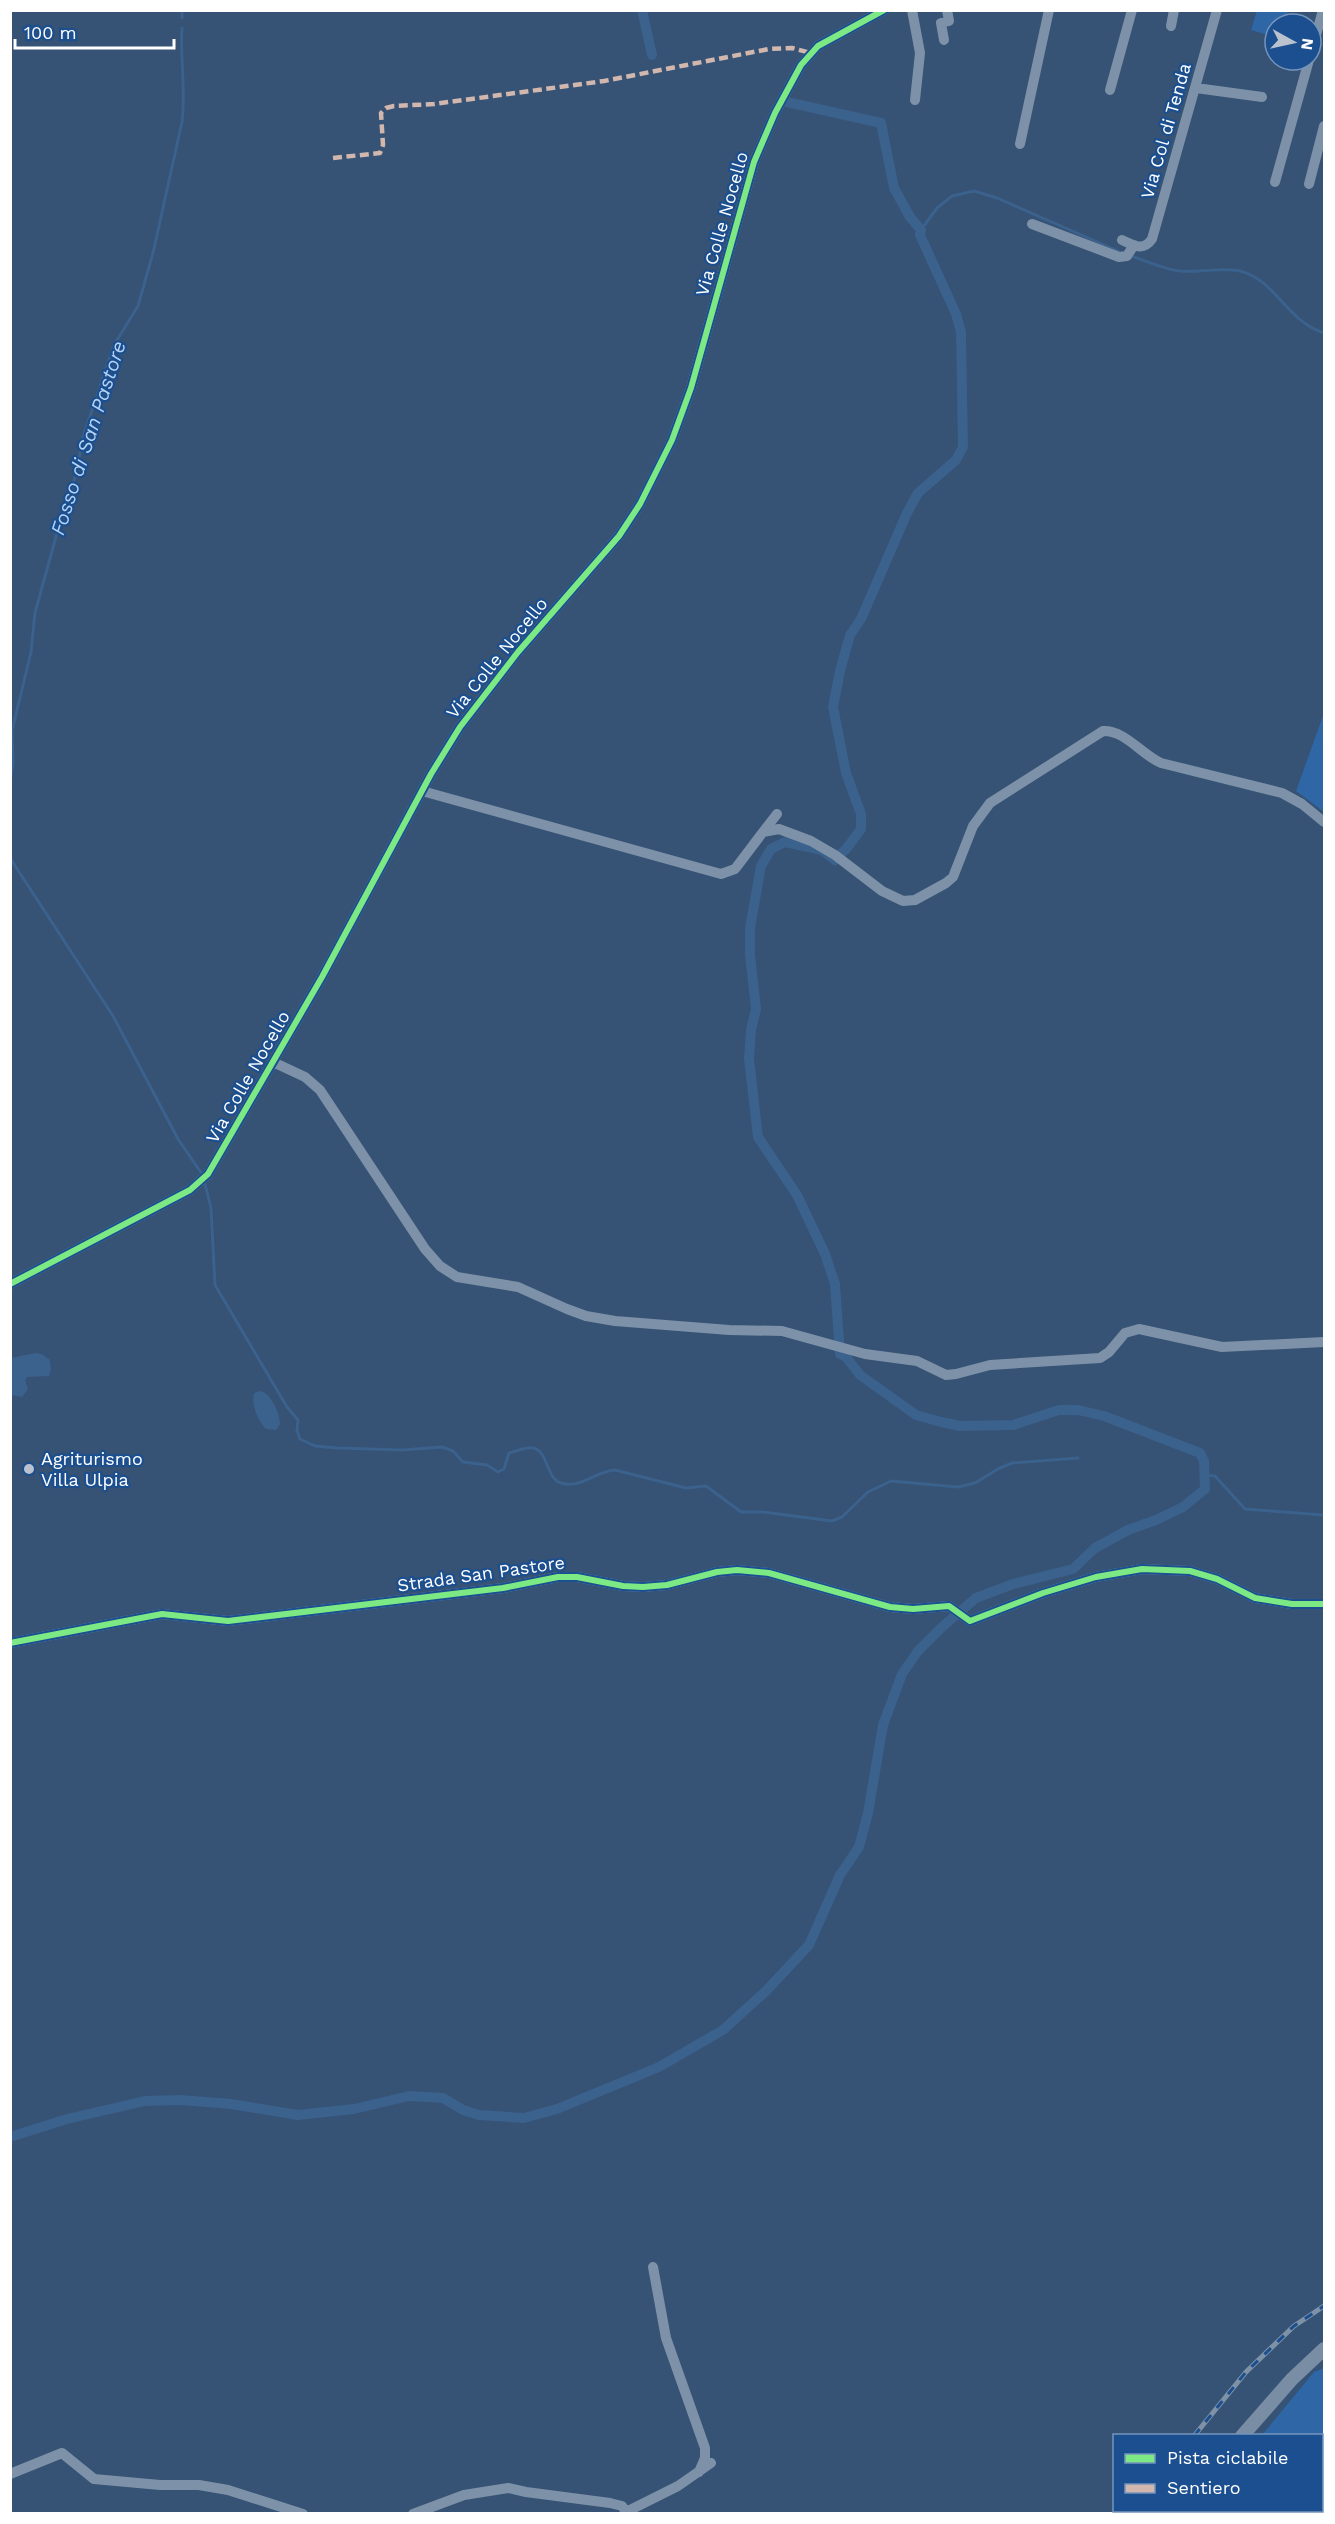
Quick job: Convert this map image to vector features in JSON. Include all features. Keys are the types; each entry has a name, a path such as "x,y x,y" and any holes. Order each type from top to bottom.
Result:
{"main road":[{"path":"1244,2434 1292,2379 1324,2349"}],"street":[{"name":"Via Colle Nocello","path":"10,1284 199,1184 218,1160 343,940 422,791 471,710 621,533 654,477 677,428 691,388 754,162 775,112 799,68 818,46 884,10"},
{"path":"912,10 920,53 915,100"},
{"path":"944,40 941,23 949,21 947,10"},
{"path":"1020,144 1049,10"},
{"path":"1110,90 1132,10"},
{"path":"1171,26 1174,10"},
{"name":"Via Col di Tenda","path":"1032,224 1119,257 1126,256 1134,245 1145,246 1153,236 1217,10"},
{"path":"1275,182 1306,72"},
{"path":"1196,88 1262,97"},
{"path":"1309,184 1324,126"},
{"path":"1122,240 1134,245"},
{"path":"764,832 779,829 811,841 828,850 882,891 903,901 915,900 946,884 955,874 973,825 993,800 1093,736 1108,730 1166,765 1282,793 1302,804 1324,822"},
{"path":"422,791 721,874 735,869 777,814"},
{"path":"273,1062 305,1077 320,1090 435,1262 454,1276 471,1281 513,1286 571,1311 600,1318 729,1330 782,1331 873,1356 916,1361 951,1375 995,1365 1100,1358 1109,1352 1125,1333 1138,1329 1222,1347 1324,1342"},
{"name":"Strada San Pastore","path":"10,1643 162,1614 228,1621 503,1588 566,1576 643,1587 672,1583 717,1572 762,1572 884,1605 913,1609 944,1605 953,1607 967,1620 974,1620 1007,1606 1096,1577 1142,1569 1190,1571 1217,1579 1256,1598 1292,1604 1324,1604"},
{"path":"653,2267 666,2338 705,2448 705,2458 699,2472"},
{"path":"10,2474 62,2453 94,2479 160,2485 199,2485 228,2490 303,2514"},
{"path":"413,2514 464,2495 508,2488 610,2503 622,2506 625,2513 678,2486 711,2463"}],"shaded area":[{"path":"1257,10 1288,11 1263,12 1263,34 1251,30"},
{"path":"1324,713 1324,812 1296,791"},
{"path":"35,1353 42,1354 50,1360 49,1376 27,1377 25,1380 28,1389 22,1397 11,1395 11,1358"},
{"path":"260,1391 268,1395 277,1409 280,1424 276,1430 266,1429 260,1422 253,1403 254,1393"},
{"path":"1324,2368 1324,2513 1197,2513 1323,2512 1323,2434 1263,2434 1314,2372"}],"waterway":[{"name":"Fosso di San Pastore","path":"182,10 182,18"},
{"path":"642,10 652,55"},
{"name":"Fosso di San Pastore","path":"10,781 13,763 12,731 31,652 35,613 63,511 77,472 82,440 114,345 138,306 153,253 182,122 182,28"},
{"path":"10,2137 67,2119 145,2101 180,2100 231,2104 298,2115 354,2109 409,2096 443,2098 463,2110 479,2115 524,2118 557,2109 659,2067 723,2030 766,1991 809,1945 840,1875 859,1847 868,1813 883,1725 902,1674 918,1651 976,1598 1013,1584 1073,1569 1095,1548 1128,1530 1183,1507 1205,1489 1204,1461 1200,1453 1104,1416 1078,1410 1059,1410 1013,1425 960,1426 916,1415 860,1375 846,1357 840,1354 835,1284 825,1254 797,1195 758,1137 749,1059 751,1030 756,1009 750,955 750,928 761,866 771,849 785,842 822,850 835,860 861,829 861,814 846,773 833,707 840,671 850,635 861,619 907,513 918,493 956,460 963,447 961,332 956,314 920,235 921,230 910,217 894,188 881,123 787,102"},
{"path":"921,230 937,208 952,196 974,191 997,198 1118,251"},
{"path":"1134,257 1179,271 1240,271 1263,283 1300,320 1324,333"},
{"path":"10,858 113,1016 178,1139 202,1174"},
{"path":"204,1180 211,1208 215,1285 287,1407 298,1420 297,1431 300,1439 315,1446 403,1450 442,1447 453,1451 463,1462 487,1465 498,1472 504,1469 509,1453 535,1448 540,1452 552,1475 561,1483 575,1484 615,1470 686,1488 706,1486 741,1512 763,1512 832,1521 842,1517 868,1492 891,1481 958,1487 975,1483 1012,1463 1078,1458"},
{"path":"1205,1475 1215,1476 1245,1509 1324,1515"},
{"path":"10,2512 14,2514"}],"railway":[{"path":"1196,2434 1246,2372 1294,2326 1324,2306"}],"marked path":[{"path":"333,158 380,153 383,145 381,113 386,108 394,106 434,104 604,81 769,49 792,48 811,53"}],"cycle path":[{"path":"10,1284 190,1190 208,1174 322,977 431,774 460,727 518,652 619,536 640,504 672,440 691,388 754,162 775,113 801,65 818,46 884,10"},
{"path":"10,1643 162,1614 228,1621 503,1588 558,1577 577,1577 623,1586 643,1587 667,1585 717,1572 737,1570 769,1573 890,1607 913,1609 949,1606 970,1621 1043,1593 1096,1577 1142,1569 1190,1571 1217,1579 1255,1598 1292,1604 1324,1604"}],"place":[{"name":"Agriturismo Villa Ulpia","path":"29,1469"}]}
